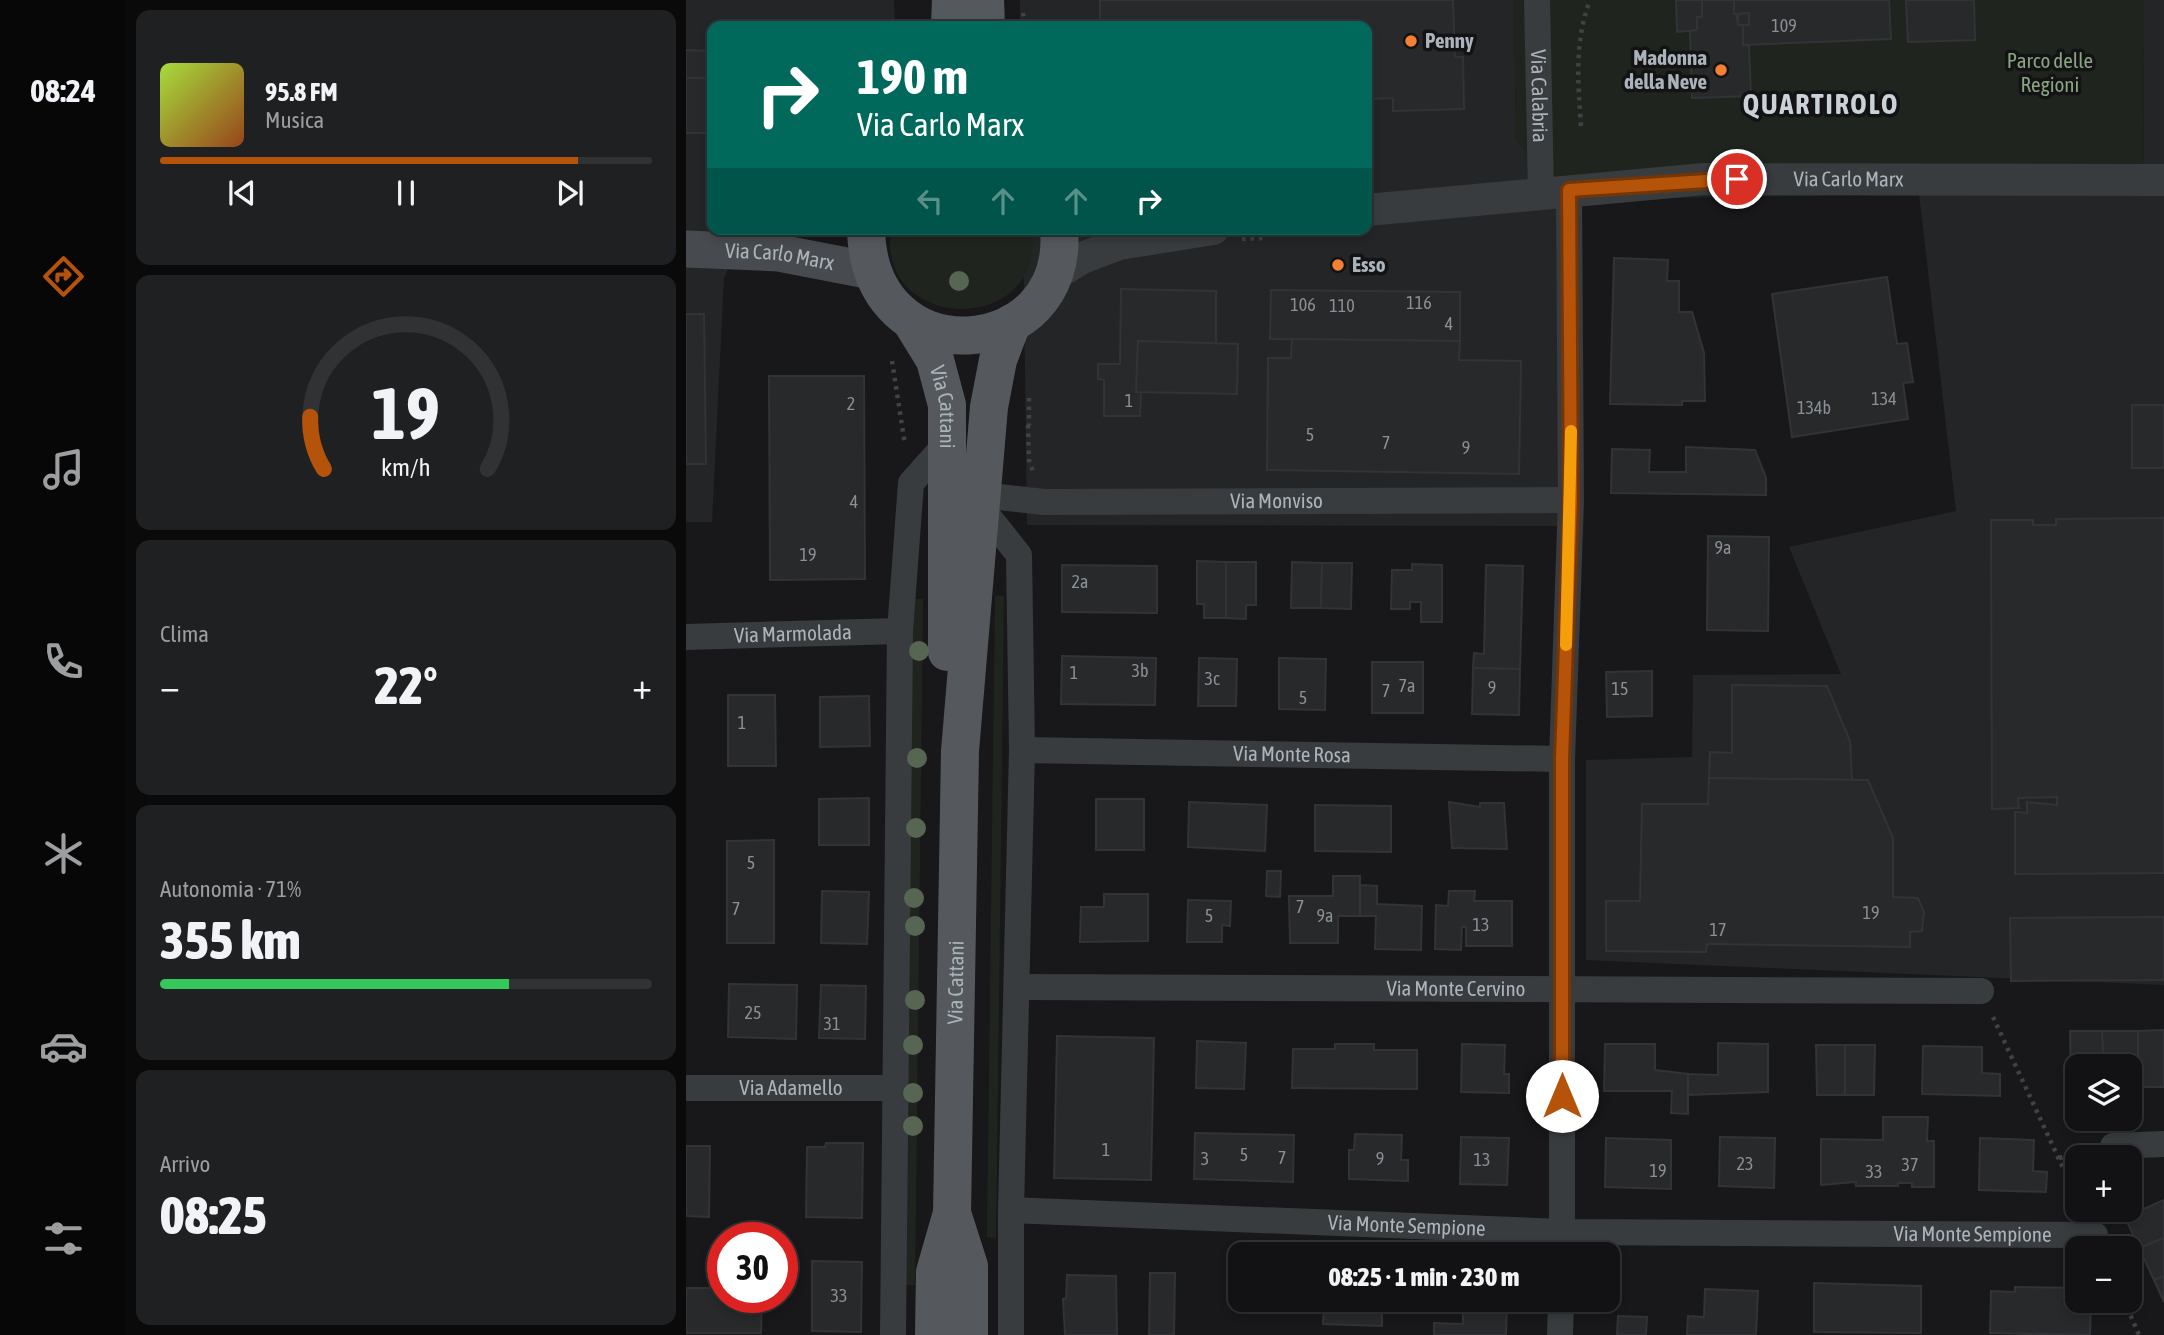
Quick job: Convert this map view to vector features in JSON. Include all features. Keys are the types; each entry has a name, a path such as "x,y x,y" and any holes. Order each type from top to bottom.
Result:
{"main road":[{"path":"950,21 951,0"},
{"path":"985,0 986,21"},
{"name":"Via Carlo Marx","path":"686,225 707,225"},
{"path":"867,235 872,271 894,308 930,331 951,336 972,336 1012,323 1030,310 1054,275 1060,246 1059,235"},
{"name":"Via Carlo Marx","path":"686,249 779,253 872,271"},
{"name":"Via Cattani","path":"911,321 935,360 947,405 945,636 960,751"},
{"name":"Via Cattani","path":"934,1335 935,1272 952,1213 960,751 989,407 998,360 1012,323"},
{"name":"Via Cattani","path":"952,1213 969,1266 969,1335"}],"street":[{"name":"Via Calabria","path":"1537,0 1555,191 1571,500 1562,759 1562,1242"},
{"name":"Via Carlo Marx","path":"1372,209 1711,179 2164,180"},
{"path":"1054,275 1082,258 1119,244 1224,235"},
{"path":"893,1335 900,631 911,483 945,445"},
{"name":"Via Monviso","path":"981,500 1571,500"},
{"path":"981,500 1019,555 1022,750 1011,1210 1011,1335"},
{"name":"Via Marmolada","path":"686,637 900,631"},
{"name":"Via Monte Rosa","path":"1022,750 1562,759"},
{"name":"Via Monte Cervino","path":"1017,988 1561,987 1981,991"},
{"name":"Via Adamello","path":"686,1088 894,1088"},
{"path":"2138,1145 2164,1144"},
{"name":"Via Monte Sempione","path":"1011,1210 1545,1242"},
{"name":"Via Monte Sempione","path":"1620,1242 2095,1235"},
{"path":"1560,1335 1561,1312"}],"path":[{"path":"1581,126 1576,64 1580,31 1590,0"},
{"path":"1224,235 1263,235"},
{"path":"891,356 897,373 911,483"},
{"path":"1029,388 1029,460 1044,502"},
{"path":"1019,425 1029,425"},
{"path":"1981,991 2065,1172"},
{"path":"2130,1313 2140,1335"}],"shaded area":[{"path":"686,0 894,0 895,21 707,21 707,235 745,235 724,277 712,522 686,522"},
{"path":"1020,0 1514,0 1516,138 1562,200 1562,526 1027,525 1023,235 1372,235 1372,21 1020,21"},
{"path":"2143,0 2164,0 2164,985 1586,960 1586,760 1692,757 1693,675 1841,674 1789,547 1956,511 1919,194 2144,195"}],"green space":[{"name":"Parco delle Regioni","path":"1514,0 2143,0 2144,195 1919,194 1562,200 1516,138"},
{"path":"891,235 1032,235 1030,264 1014,289 990,304 961,309 933,304 908,288 893,264"},
{"path":"995,596 1004,596 996,1238 987,1237"},
{"path":"912,599 923,599 915,1285 904,1285"}],"building":[{"name":"Penny","path":"1100,0 1453,0 1455,57 1463,57 1464,109 1393,111 1393,98 1372,99 1372,21 1100,21"},
{"path":"1676,0 1702,0 1702,17 1697,17 1697,30 1677,32"},
{"name":"Madonna della Neve","path":"1702,0 1734,0 1738,25 1743,25 1743,45 1749,45 1751,96 1692,98 1690,31 1697,30 1697,17 1702,17"},
{"path":"1734,0 1889,0 1891,39 1743,45 1743,25 1749,25 1749,13 1734,14"},
{"path":"1906,0 1974,0 1975,40 1908,42"},
{"path":"1749,13 1749,25 1738,25 1738,14"},
{"path":"686,50 707,51 707,78 686,78"},
{"path":"686,78 707,78 707,133 686,133"},
{"path":"1614,258 1668,260 1667,281 1679,281 1679,312 1692,312 1704,353 1705,401 1682,401 1682,405 1610,404"},
{"path":"1887,277 1897,344 1907,343 1913,382 1903,383 1908,419 1792,437 1772,294"},
{"path":"1121,289 1216,291 1216,344 1138,341 1136,392 1141,392 1140,416 1104,416 1104,380 1098,379 1098,364 1120,364"},
{"path":"1271,290 1460,292 1460,341 1270,339"},
{"path":"686,314 704,314 706,464 686,464"},
{"path":"1292,339 1460,341 1459,360 1521,361 1519,474 1267,470 1268,358 1291,358"},
{"path":"1138,341 1238,344 1237,394 1136,392"},
{"path":"769,376 864,376 865,579 770,580"},
{"path":"2132,405 2164,405 2164,468 2132,468"},
{"path":"1686,447 1755,450 1766,478 1766,495 1611,493 1612,449 1650,450 1649,472 1686,472"},
{"path":"2164,518 2164,873 2015,874 2015,812 2027,813 2027,802 2057,805 2057,797 2018,798 2019,808 1992,809 1991,520 2033,520 2033,525 2056,525 2056,519"},
{"path":"1708,536 1769,537 1768,631 1707,630"},
{"path":"1197,561 1226,562 1226,618 1204,618 1204,604 1197,604"},
{"path":"1226,562 1256,562 1256,605 1246,605 1246,619 1226,618"},
{"path":"1292,562 1322,563 1321,608 1291,608"},
{"path":"1322,563 1352,563 1351,609 1321,608"},
{"path":"1412,564 1442,565 1442,622 1421,622 1421,602 1410,602 1410,609 1391,609 1392,570 1412,570"},
{"path":"1062,565 1157,566 1157,613 1062,612"},
{"path":"1486,565 1523,566 1520,669 1473,668 1474,653 1484,654"},
{"path":"1062,656 1156,658 1155,705 1061,704"},
{"path":"1199,658 1237,659 1236,706 1198,706"},
{"path":"1279,658 1326,659 1325,710 1279,709"},
{"path":"1372,662 1423,662 1423,713 1372,713"},
{"path":"1473,668 1520,669 1519,715 1472,714"},
{"path":"1652,671 1652,716 1607,717 1606,672"},
{"path":"1732,685 1827,686 1850,741 1852,780 1709,778 1710,752 1732,753"},
{"path":"728,695 775,695 776,766 728,766"},
{"path":"869,696 870,746 820,747 820,697"},
{"path":"1709,778 1868,780 1893,838 1893,897 1918,898 1924,912 1922,931 1910,932 1910,947 1707,944 1706,952 1606,951 1606,901 1640,901 1642,804 1708,804"},
{"path":"869,798 869,845 819,845 819,799"},
{"path":"1096,799 1144,799 1144,850 1096,850"},
{"path":"1189,802 1267,805 1265,851 1188,847"},
{"path":"1449,802 1480,807 1480,803 1504,803 1507,849 1452,848"},
{"path":"1315,805 1391,806 1391,852 1315,851"},
{"path":"774,840 774,943 727,943 727,841"},
{"path":"1267,871 1281,871 1280,897 1266,896"},
{"path":"1333,876 1360,876 1360,916 1338,916 1338,943 1290,943 1289,896 1333,896"},
{"path":"1360,885 1377,886 1377,904 1422,906 1421,950 1375,949 1376,916 1360,916"},
{"path":"822,891 869,892 867,944 821,943"},
{"path":"1449,891 1475,891 1474,901 1512,901 1512,946 1466,946 1466,927 1462,927 1461,950 1435,949 1436,905 1448,906"},
{"path":"1104,894 1148,894 1148,941 1080,942 1081,907 1104,907"},
{"path":"1188,900 1231,901 1230,926 1222,925 1222,942 1187,942"},
{"path":"2164,917 2164,980 2011,981 2010,918"},
{"path":"729,984 797,985 796,1039 728,1037"},
{"path":"821,985 866,986 865,1039 819,1038"},
{"path":"2164,1030 2164,1087 2142,1087 2142,1054 2138,1054 2138,1031"},
{"path":"2070,1031 2102,1031 2103,1054 2070,1054"},
{"path":"2102,1031 2138,1031 2138,1054 2103,1054"},
{"path":"1057,1036 1154,1038 1151,1180 1054,1178"},
{"path":"1197,1041 1246,1043 1244,1089 1196,1088"},
{"path":"1718,1043 1768,1044 1768,1092 1688,1095 1688,1074 1718,1075"},
{"path":"1335,1044 1374,1044 1374,1050 1417,1050 1417,1089 1292,1088 1293,1049 1335,1049"},
{"path":"1462,1044 1505,1045 1504,1074 1509,1074 1509,1093 1461,1092"},
{"path":"1605,1044 1655,1044 1655,1070 1688,1074 1688,1114 1671,1113 1672,1091 1604,1091"},
{"path":"1816,1045 1845,1045 1845,1095 1817,1095"},
{"path":"1845,1045 1875,1045 1874,1095 1845,1095"},
{"path":"1923,1046 1982,1047 1982,1073 2000,1074 2000,1096 1922,1094"},
{"path":"1883,1117 1928,1117 1927,1141 1934,1141 1934,1187 1912,1187 1912,1183 1898,1183 1898,1186 1856,1186 1856,1182 1821,1185 1821,1139 1883,1140"},
{"path":"1195,1133 1294,1135 1293,1182 1194,1179"},
{"path":"1355,1134 1402,1135 1401,1160 1408,1160 1408,1181 1349,1179 1349,1150 1354,1150"},
{"path":"1461,1137 1509,1138 1507,1185 1460,1184"},
{"path":"1720,1137 1775,1138 1774,1188 1719,1186"},
{"path":"1606,1138 1671,1140 1671,1189 1605,1187"},
{"path":"1980,1138 2034,1140 2033,1171 2047,1172 2046,1192 1979,1190"},
{"path":"826,1143 863,1143 862,1218 806,1217 807,1147 825,1147"},
{"path":"686,1146 710,1146 709,1217 686,1216"},
{"path":"2164,1200 2164,1238 2142,1247 2142,1236 2134,1236 2127,1222 2142,1222 2142,1210"},
{"path":"2164,1238 2164,1276 2154,1280 2142,1254 2142,1247"},
{"path":"812,1261 862,1262 861,1332 812,1331"},
{"path":"1150,1273 1175,1273 1174,1335 1149,1335"},
{"path":"1067,1275 1116,1276 1117,1335 1065,1335 1063,1299 1066,1299"},
{"path":"2164,1276 2164,1302 2154,1280"},
{"path":"1814,1283 1921,1286 1921,1333 1814,1332"},
{"path":"2015,1287 2065,1288 2065,1313 2091,1313 2090,1335 1990,1333 1991,1291 2015,1292"},
{"path":"686,1288 707,1288 707,1313 762,1313 761,1333 686,1333"},
{"path":"1705,1289 1758,1291 1756,1335 1687,1335 1688,1316 1704,1317"},
{"path":"1324,1312 1382,1312 1382,1326 1323,1324"},
{"path":"1463,1312 1507,1312 1506,1335 1434,1335 1434,1323 1463,1324"},
{"path":"1618,1316 1647,1317 1646,1335 1617,1335"}],"slow traffic":[{"path":"1566,645 1571,431"}],"place":[{"name":"Penny","path":"1411,41"},
{"name":"Madonna della Neve","path":"1721,70"},
{"name":"Esso","path":"1338,265"}],"district":[{"name":"QUARTIROLO","path":"1821,104"}],"route":[{"path":"1562,1096 1562,759 1571,500 1569,190 1704,179 1737,179"}]}
